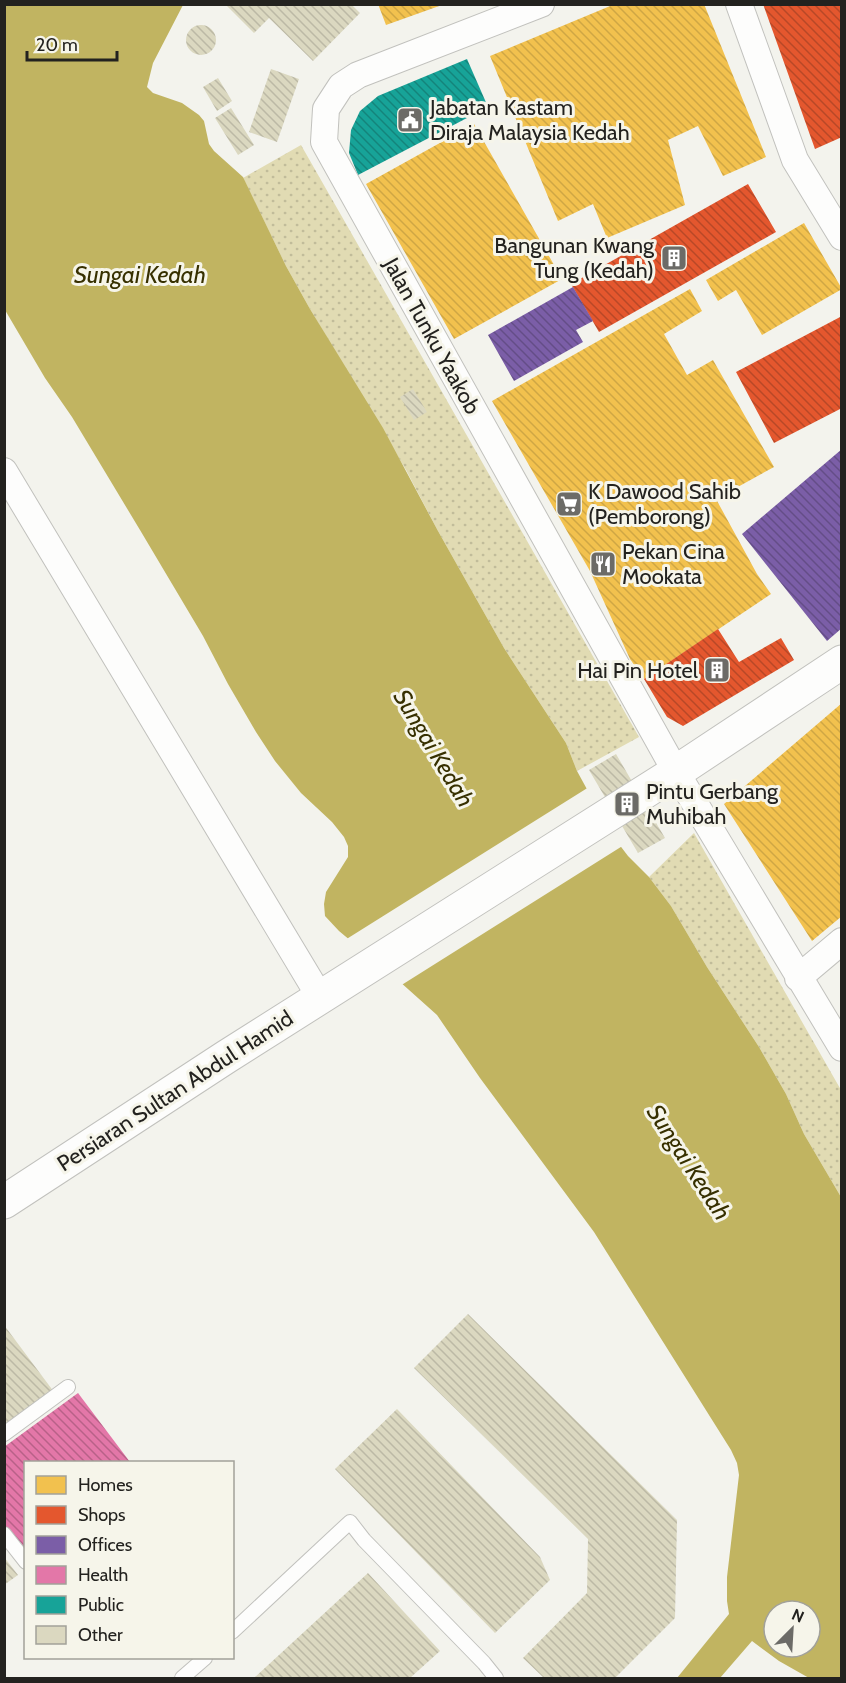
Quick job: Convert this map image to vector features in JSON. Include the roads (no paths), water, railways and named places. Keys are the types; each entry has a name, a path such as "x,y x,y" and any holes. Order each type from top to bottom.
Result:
{"main road":[{"name":"Persiaran Sultan Abdul Hamid","path":"4,1202 226,1057 663,781 842,662"}],"street":[{"name":"Jalan Tunku Yaakob","path":"541,4 358,75 341,86 326,109 324,142 663,781 798,978 842,1048"},
{"path":"739,4 795,160 842,237"},
{"path":"4,471 333,989"},
{"path":"798,978 842,941"}],"lane":[{"path":"4,1434 68,1387"},
{"path":"234,1630 350,1522 364,1540 496,1678"},
{"path":"4,1534 24,1559"},
{"path":"182,1678 204,1659"}],"water":[{"name":"Sungai Kedah","path":"4,5 183,5 153,63 147,87 153,93 182,103 199,115 204,121 209,144 243,177 286,266 310,309 383,428 504,648 566,743 577,771 612,835 671,906 759,1047 786,1094 804,1134 841,1197 841,1678 809,1678 776,1659 822,1659 822,1599 762,1599 762,1648 752,1641 720,1678 677,1678 729,1614 727,1577 739,1475 731,1450 594,1232 480,1078 437,1015 339,931 325,916 326,892 348,857 348,846 344,837 332,822 301,793 275,761 256,732 203,636 140,530 72,417 45,378 5,310"}],"place":[{"name":"Jabatan Kastam Diraja Malaysia Kedah","path":"410,120"},
{"name":"Bangunan Kwang Tung (Kedah)","path":"674,258"},
{"name":"K Dawood Sahib (Pemborong)","path":"569,504"},
{"name":"Pekan Cina Mookata","path":"603,564"},
{"name":"Hai Pin Hotel","path":"717,670"},
{"name":"Pintu Gerbang Muhibah","path":"627,804"}]}
